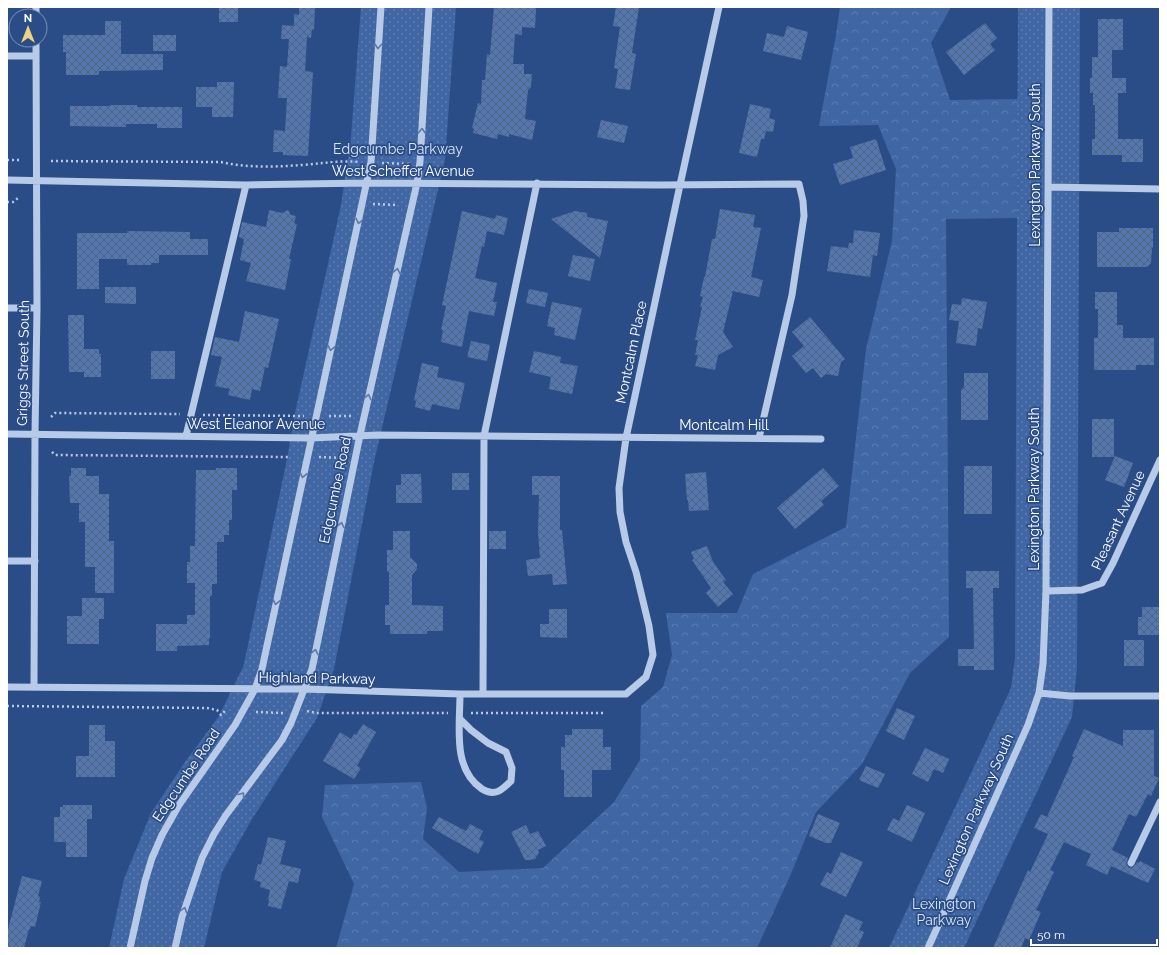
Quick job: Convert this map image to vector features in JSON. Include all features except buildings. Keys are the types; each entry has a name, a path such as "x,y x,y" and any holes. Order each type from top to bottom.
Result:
{"street":[{"name":"Edgcumbe Road","path":"130,948 144,881 162,836 179,805 235,725 255,689 262,669 371,162 381,7"},
{"name":"Edgcumbe Road","path":"175,948 182,917 202,858 214,834 226,815 282,740 291,723 312,669 360,435 417,184 420,162 429,7"},
{"name":"Montcalm Place","path":"626,694 646,676 653,655 649,626 636,572 626,542 620,512 620,488 626,438 719,7"},
{"name":"Lexington Parkway South","path":"928,948 1028,725 1039,693 1043,664 1046,592 1049,7"},
{"name":"Griggs Street South","path":"34,687 37,308 36,48"},
{"path":"7,56 36,56"},
{"name":"West Scheffer Avenue","path":"7,180 246,185 367,183 680,185 799,184 803,201 804,216 792,295 759,438"},
{"path":"483,694 484,436 537,183"},
{"path":"186,436 246,185"},
{"path":"1048,187 1160,189"},
{"path":"7,308 37,308"},
{"name":"West Eleanor Avenue","path":"7,434 311,438 360,435 626,438"},
{"name":"Montcalm Hill","path":"626,438 821,439"},
{"name":"Pleasant Avenue","path":"1046,592 1082,590 1102,583 1113,563 1160,460"},
{"path":"7,561 35,561"},
{"name":"Highland Parkway","path":"7,687 304,689 460,694 626,694"},
{"path":"1039,693 1070,696 1160,696"},
{"path":"460,694 460,718 460,747 464,768 474,783 488,792 501,791 511,782 512,768 506,752 488,743 471,730 460,718"},
{"path":"1132,863 1160,802"}],"path":[{"path":"7,160 19,160"},
{"path":"51,161 221,162 238,166 301,165 344,161 361,162"},
{"path":"381,163 410,164"},
{"path":"7,202 13,202 18,198"},
{"path":"372,204 398,205"},
{"path":"52,417 55,413 305,416"},
{"path":"329,416 354,416"},
{"path":"52,452 55,455 289,457"},
{"path":"316,457 344,458"},
{"path":"7,706 207,708 217,710 221,715 225,711"},
{"path":"256,712 284,713"}],"green space":[{"name":"Edgcumbe Parkway","path":"361,7 456,7 445,160 374,462 334,669 317,718 252,819 222,872 204,948 109,948 124,879 151,813 185,762 219,716 243,667 287,459 295,413 341,205 350,150"},
{"path":"840,7 951,7 931,43 950,100 1019,99 1017,218 946,219 949,637 910,673 862,764 816,812 791,874 757,948 336,948 354,884 322,817 325,785 421,782 427,808 423,839 459,872 543,868 614,802 640,760 641,706 663,687 672,655 666,613 737,613 753,574 846,527 866,349 892,241 896,169 878,125 819,126"},
{"name":"Lexington Parkway","path":"1018,7 1080,7 1077,668 1072,717 964,948 889,948 1011,688 1015,658"}]}
